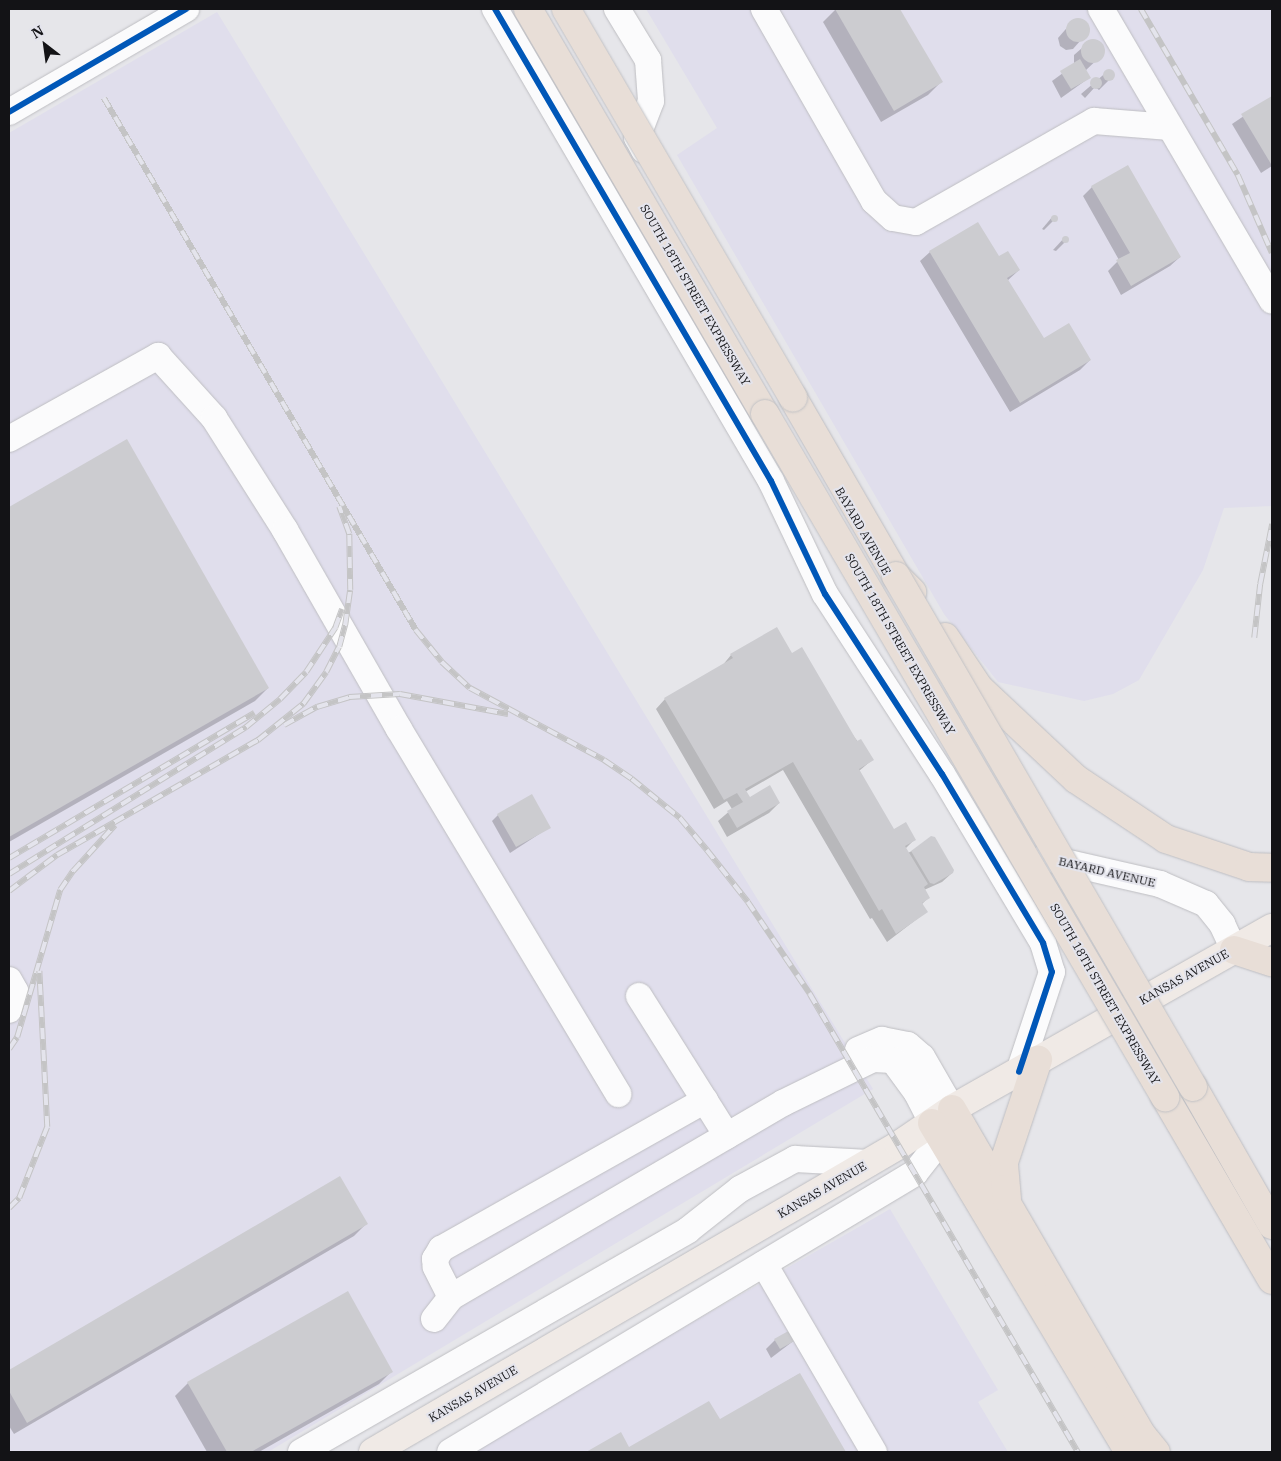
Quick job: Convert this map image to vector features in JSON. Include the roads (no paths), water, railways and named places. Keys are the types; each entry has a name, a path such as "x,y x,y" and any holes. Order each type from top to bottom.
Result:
{"highway":[{"name":"SOUTH 18TH STREET EXPRESSWAY","path":"528,9 1272,1280"},
{"path":"566,9 1272,1224"},
{"path":"896,576 923,603 979,688 1076,779 1131,818 1166,839 1249,867 1272,868"},
{"path":"1234,950 1272,962"},
{"path":"1007,1200 1004,1162 1028,1066"},
{"path":"942,1116 1007,1200 1142,1435 1156,1452"},
{"path":"942,1116 1129,1452"}],"main road":[{"name":"KANSAS AVENUE","path":"372,1452 869,1163 942,1116 1272,928"}],"street":[{"path":"9,112 186,9"},
{"path":"495,9 771,481 825,594 942,774 1043,943 1052,972 1028,1066"},
{"name":"BAYARD AVENUE","path":"617,9 648,60 651,101 636,137 1051,859 1160,884 1206,904 1222,924 1234,950"},
{"path":"764,9 874,201 893,218 916,222 1094,121 1170,127"},
{"path":"1101,9 1272,301"},
{"path":"9,439 158,356 214,418 286,530 400,729 618,1094"},
{"path":"9,980 15,991 9,1010"},
{"path":"639,996 727,1136"},
{"path":"434,1319 450,1297 783,1103 873,1059 884,1058 893,1060 942,1116 933,1150 915,1173 450,1452"},
{"path":"450,1297 436,1267 435,1260 441,1249 705,1100"},
{"path":"301,1452 688,1230 740,1189 795,1159 869,1163"},
{"path":"764,1264 874,1452"}],"railway":[{"path":"1141,9 1238,175 1272,253"},
{"path":"104,98 416,630 442,662 470,688 604,760 632,779 680,818 707,850 748,902 810,994 1078,1452"},
{"path":"9,891 57,855 258,740 303,704 326,672 339,647 345,625 350,590 349,534 339,507"},
{"path":"1254,638 1260,584 1272,524"},
{"path":"9,874 246,727 280,699 306,672 335,628 342,609"},
{"path":"284,725 317,707 349,697 400,694 508,714"},
{"path":"9,858 254,713"},
{"path":"9,1049 17,1037 60,890 73,871 115,825"},
{"path":"9,1208 19,1198 47,1127 39,971"}]}
